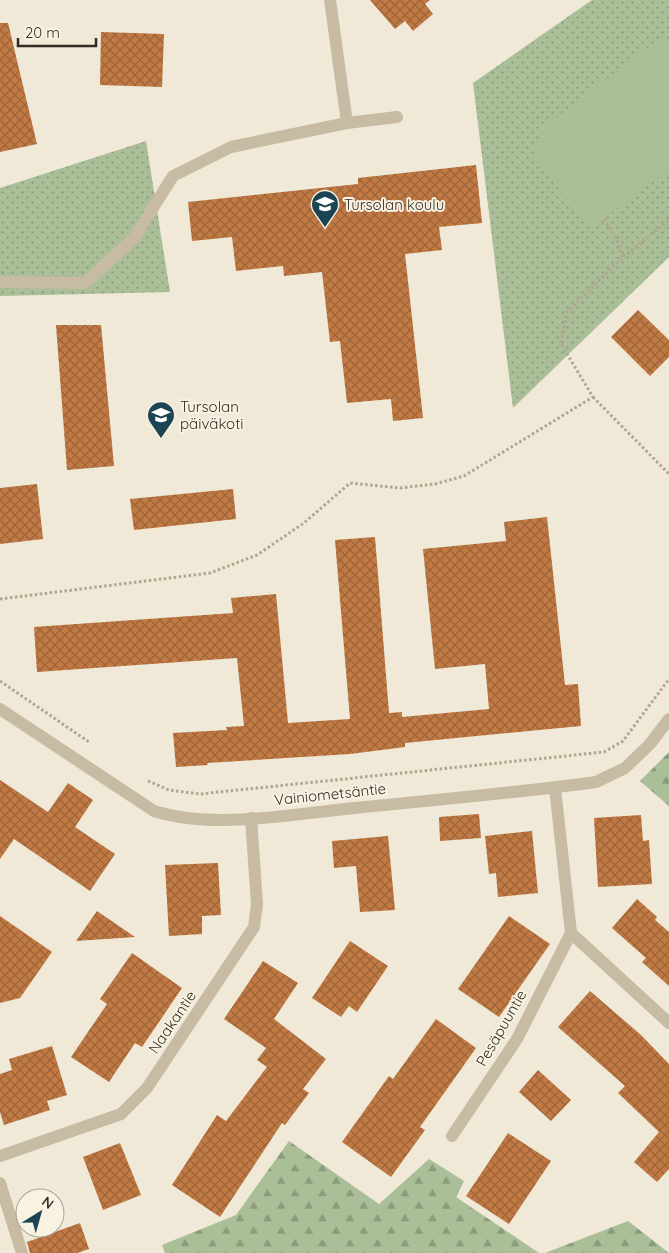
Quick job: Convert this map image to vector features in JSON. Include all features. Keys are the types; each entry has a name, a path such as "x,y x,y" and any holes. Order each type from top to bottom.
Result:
{"street":[{"path":"330,0 347,123"},
{"path":"0,282 84,283 134,238 173,176 231,148 347,123 396,116"},
{"name":"Vainiometsäntie","path":"0,709 154,811 173,817 251,818 555,788 596,782 625,768 650,744 669,719"},
{"path":"555,788 571,933 669,1023"},
{"name":"Naakantie","path":"0,1156 121,1114 147,1088 254,927 257,904 251,818"},
{"name":"Pesäpuuntie","path":"452,1136 517,1039 571,933"},
{"path":"0,1183 22,1253"}],"path":[{"path":"604,219 617,240 623,257"},
{"path":"669,220 623,257 567,312 561,344 593,397 669,474"},
{"path":"0,599 210,573 257,555 304,523 350,483 400,488 435,484 464,476 593,397"},
{"path":"146,780 169,790 200,794 604,752 623,741 669,679"},
{"path":"0,681 97,747"}],"green space":[{"path":"592,0 669,0 669,257 513,408 473,83"},
{"path":"664,35 669,41 669,169 592,228 532,156 543,128"},
{"path":"146,141 170,292 0,296 0,188"},
{"path":"669,752 669,806 640,781"},
{"path":"289,1141 379,1204 429,1159 464,1181 456,1197 539,1253 165,1253 162,1245 236,1215"},
{"path":"628,1221 669,1253 545,1253"}],"building":[{"path":"370,0 430,0 425,4 433,14 413,31 405,21 395,29"},
{"path":"0,23 8,23 37,144 0,152"},
{"path":"101,32 164,34 162,87 100,85"},
{"path":"476,165 482,223 439,227 442,250 405,254 423,418 393,421 391,399 347,403 340,341 330,342 322,272 284,276 283,266 236,271 232,237 192,241 188,202 358,184 358,178"},
{"path":"638,310 669,340 669,357 650,376 611,337"},
{"path":"56,325 101,325 114,466 67,470"},
{"path":"37,484 43,539 0,544 0,488"},
{"path":"233,489 236,519 134,530 130,499"},
{"path":"547,517 565,685 578,684 581,726 405,743 405,747 350,754 207,763 208,765 176,767 173,733 227,730 226,727 244,726 237,658 37,672 34,627 233,613 231,598 276,594 288,723 350,719 335,540 375,537 389,713 402,712 402,717 489,709 485,664 435,669 423,549 506,541 504,522"},
{"path":"0,780 48,812 68,783 93,800 75,827 115,854 90,891 14,839 0,859"},
{"path":"479,814 481,838 440,841 439,817"},
{"path":"641,815 643,841 649,840 652,884 598,887 594,818"},
{"path":"532,831 538,893 498,897 496,873 489,874 485,836"},
{"path":"388,836 395,910 360,912 356,866 334,868 332,841"},
{"path":"218,863 221,915 202,916 202,934 169,936 165,865"},
{"path":"637,899 657,917 655,920 669,932 669,986 642,962 646,958 612,928"},
{"path":"97,911 135,937 76,941"},
{"path":"0,916 52,952 20,998 0,1003"},
{"path":"509,916 550,944 499,1017 458,989"},
{"path":"350,941 388,966 357,1012 349,1006 341,1017 312,998"},
{"path":"132,953 182,988 142,1047 135,1043 109,1082 71,1057 107,1004 100,999"},
{"path":"263,961 298,983 274,1019 326,1059 303,1089 309,1093 285,1125 282,1123 220,1217 172,1185 217,1115 226,1121 267,1067 257,1060 266,1048 224,1019"},
{"path":"590,991 641,1035 669,1064 669,1169 657,1182 634,1162 659,1132 618,1093 625,1086 558,1027"},
{"path":"436,1019 476,1048 420,1127 425,1130 391,1177 342,1142 389,1076 393,1079"},
{"path":"52,1046 67,1095 47,1101 50,1110 4,1125 0,1112 0,1074 12,1070 9,1059"},
{"path":"538,1070 571,1100 551,1121 519,1092"},
{"path":"508,1133 551,1161 509,1224 466,1196"},
{"path":"120,1143 141,1195 103,1210 83,1157"},
{"path":"80,1223 89,1249 77,1253 30,1253 27,1242 38,1238 65,1238 65,1228"}],"place":[{"name":"Tursolan koulu","path":"325,228"},
{"name":"Tursolan päiväkoti","path":"161,439"}]}
